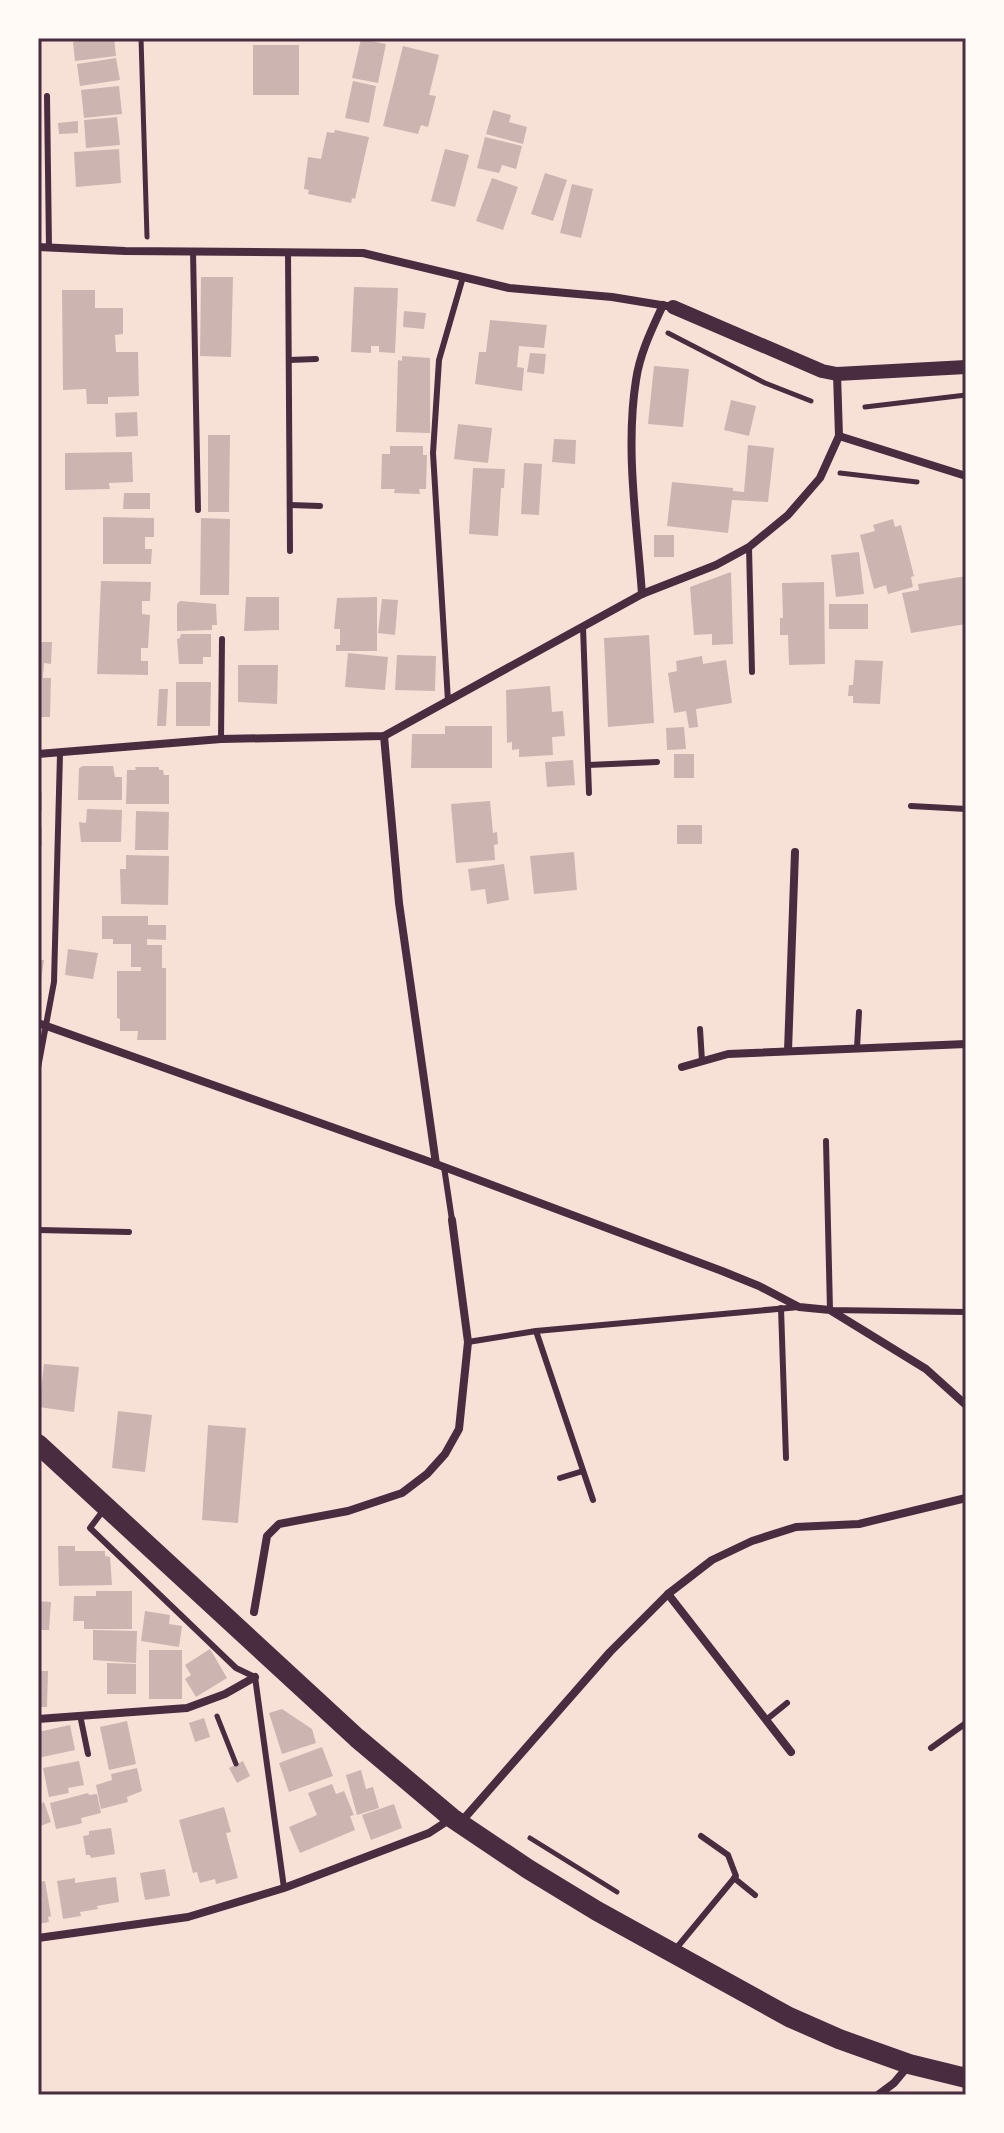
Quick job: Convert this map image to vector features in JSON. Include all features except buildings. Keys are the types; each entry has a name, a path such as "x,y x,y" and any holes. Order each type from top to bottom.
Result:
{"main road":[{"path":"38,1444 357,1738 456,1820 528,1869 789,2017 909,2064 966,2078"}],"street":[{"path":"38,247 363,253 509,288 612,297 668,306 830,373 966,367"},
{"path":"642,594 631,430 636,379 644,347 653,326 668,306"},
{"path":"38,754 221,739 384,736 642,594 716,565 749,547 788,515 820,478 839,436 830,373"},
{"path":"839,436 966,476"},
{"path":"384,736 399,903 440,1166"},
{"path":"788,1051 795,852"},
{"path":"41,1024 440,1166 747,1281 799,1307 830,1310 926,1369 966,1405"},
{"path":"682,1067 728,1054 966,1044"},
{"path":"254,1612 267,1536 279,1524 348,1511 402,1493 427,1474 445,1454 459,1429 468,1342 452,1220"},
{"path":"38,1938 188,1917 284,1888 429,1833 456,1820 610,1652 668,1594 712,1560 773,1533 796,1527 859,1524 966,1498"},
{"path":"668,1594 791,1752"},
{"path":"38,1719 187,1708 225,1694 255,1677"},
{"path":"878,2095 894,2083 909,2064"}],"lane":[{"path":"47,96 49,248"},
{"path":"193,251 198,510"},
{"path":"288,252 290,551"},
{"path":"448,701 433,453 439,360 463,277"},
{"path":"289,360 316,359"},
{"path":"290,505 320,506"},
{"path":"749,547 752,672"},
{"path":"583,627 589,793"},
{"path":"221,739 222,639"},
{"path":"38,1068 41,1024 54,982 60,754"},
{"path":"588,765 657,762"},
{"path":"911,806 966,809"},
{"path":"857,1048 859,1012"},
{"path":"700,1029 702,1061"},
{"path":"826,1141 830,1310 966,1312"},
{"path":"440,1166 452,1220"},
{"path":"38,1230 129,1232"},
{"path":"468,1342 536,1331 799,1307"},
{"path":"781,1308 786,1458"},
{"path":"536,1331 593,1500"},
{"path":"560,1478 583,1471"},
{"path":"106,1507 90,1528 236,1668 255,1677 284,1888"},
{"path":"766,1720 787,1703"},
{"path":"80,1715 88,1754"},
{"path":"931,1748 966,1723"},
{"path":"672,1953 736,1876 728,1855 701,1836"},
{"path":"734,1878 755,1895"}],"path":[{"path":"141,38 148,250"},
{"path":"653,326 765,383 811,401"},
{"path":"865,407 966,395"},
{"path":"838,473 867,476"},
{"path":"213,1707 236,1764"}]}
